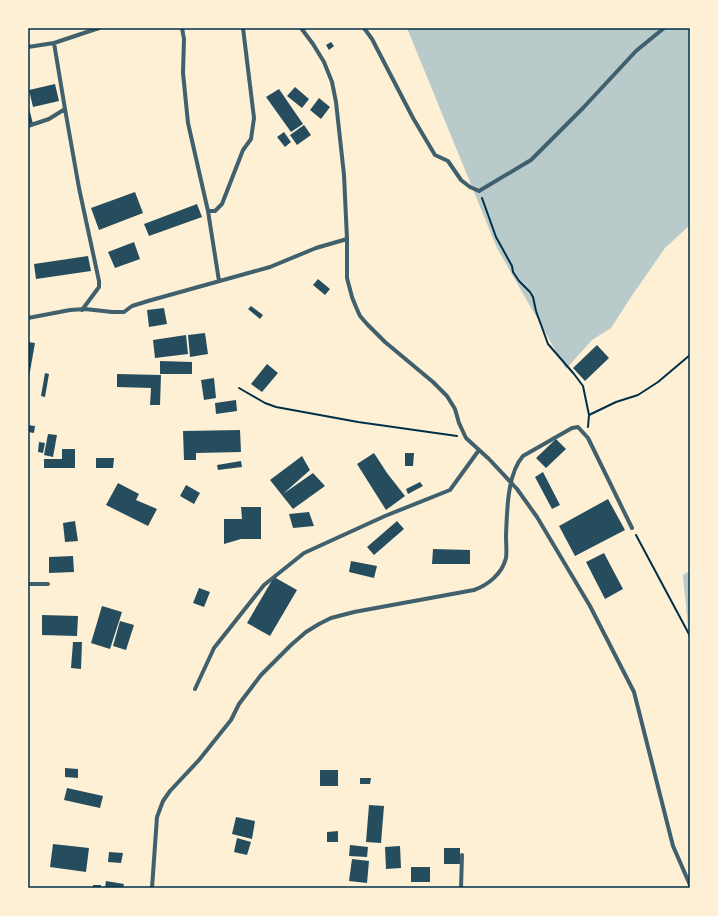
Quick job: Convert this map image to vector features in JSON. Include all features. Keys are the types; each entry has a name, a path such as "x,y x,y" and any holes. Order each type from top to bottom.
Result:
{"street":[{"path":"28,47 54,43 99,28"},
{"path":"182,28 184,39 183,73 188,123 208,211 219,281"},
{"path":"208,211 215,211 222,204 243,150 251,139 254,118 243,28"},
{"path":"301,28 324,62 332,82 336,102 344,175 347,278 352,297 360,316 385,342 433,382 447,396 455,409 459,423 466,438 511,482 537,517 590,606 634,692 673,846 690,884"},
{"path":"364,28 372,39 413,118 435,155 448,161 461,180 470,187 479,191 531,160 583,108 636,51 664,28"},
{"path":"54,43 79,188 99,281 98,288 82,310"},
{"path":"28,126 49,119 65,109"},
{"path":"28,318 70,310 124,312 132,306 270,267 316,248 347,239"},
{"path":"152,888 158,817 163,802 231,720 239,704 261,675 291,645 306,632 331,618 354,612 474,590 489,582 499,571 506,558 511,482 517,462 523,456 558,435 572,428 578,427 588,438 632,528"},
{"path":"195,689 214,648 264,585 304,553 385,516 450,490 479,450"},
{"path":"28,584 48,584"},
{"path":"461,888 462,855"}],"path":[{"path":"479,191 496,237 512,266 513,272 518,281 530,292 533,297 536,311 548,344 583,386 589,415 588,438"},
{"path":"589,415 616,402 638,395 658,382 690,354"},
{"path":"239,388 265,403 276,407 358,422 466,438"},
{"path":"632,528 690,636"}],"shaded area":[{"path":"407,28 690,28 690,225 665,248 611,328 592,340 566,369 497,248"},
{"path":"690,571 690,647 683,575"}],"building":[{"path":"331,42 334,46 329,50 326,45"},
{"path":"55,84 59,101 33,107 29,90"},
{"path":"295,87 309,99 302,108 287,96"},
{"path":"279,89 303,124 291,132 266,97"},
{"path":"319,98 330,107 321,119 310,110"},
{"path":"28,104 33,124 28,126"},
{"path":"304,125 311,135 297,145 290,135"},
{"path":"284,132 291,142 285,147 277,137"},
{"path":"135,192 143,213 99,230 91,208"},
{"path":"197,204 202,217 149,236 144,224"},
{"path":"134,242 140,259 115,268 108,252"},
{"path":"88,256 91,271 36,279 34,264"},
{"path":"318,279 330,289 325,295 313,285"},
{"path":"251,306 263,315 260,319 248,309"},
{"path":"164,308 167,324 149,327 147,310"},
{"path":"205,333 208,354 190,357 188,335"},
{"path":"186,335 188,354 155,358 153,340"},
{"path":"28,342 35,343 29,377 28,376"},
{"path":"597,345 609,358 585,381 573,368"},
{"path":"160,361 192,362 192,374 160,374"},
{"path":"267,364 278,373 262,392 251,384"},
{"path":"45,373 49,374 45,397 41,396"},
{"path":"117,374 161,375 160,405 150,405 151,388 117,387"},
{"path":"214,378 216,398 204,400 201,380"},
{"path":"236,400 237,411 216,414 215,403"},
{"path":"28,425 35,426 34,433 28,432"},
{"path":"240,430 241,452 196,453 196,460 184,460 183,431"},
{"path":"48,434 57,435 53,457 44,455"},
{"path":"556,439 566,449 546,468 536,458"},
{"path":"39,442 45,443 43,453 38,452"},
{"path":"62,449 75,449 75,468 44,468 44,459 62,459"},
{"path":"374,453 405,496 386,510 357,464"},
{"path":"405,453 414,453 413,466 405,466"},
{"path":"302,456 310,470 283,494 313,473 325,486 293,509 270,480"},
{"path":"96,458 114,458 113,468 96,468"},
{"path":"241,461 242,467 218,470 217,465"},
{"path":"543,472 560,505 552,509 535,477"},
{"path":"420,482 423,486 408,494 406,489"},
{"path":"118,483 139,494 136,500 157,509 148,526 106,505"},
{"path":"186,485 200,493 194,504 180,496"},
{"path":"608,499 625,530 575,556 559,526"},
{"path":"241,507 261,507 261,539 241,539 224,544 224,519 242,519"},
{"path":"309,512 314,526 293,528 289,514"},
{"path":"75,521 78,541 65,542 63,523"},
{"path":"397,521 404,529 374,555 367,547"},
{"path":"433,549 470,550 470,564 432,564"},
{"path":"604,553 623,589 605,599 586,562"},
{"path":"73,556 74,572 49,573 49,557"},
{"path":"351,561 377,566 374,578 349,572"},
{"path":"274,577 297,590 270,636 247,623"},
{"path":"199,588 210,592 204,607 193,603"},
{"path":"102,606 122,612 110,649 91,643"},
{"path":"42,615 78,616 77,636 42,635"},
{"path":"120,621 134,625 126,650 113,646"},
{"path":"73,642 82,642 81,669 71,668"},
{"path":"65,768 78,769 78,778 65,777"},
{"path":"320,770 338,770 338,786 320,786"},
{"path":"360,778 371,778 370,784 360,784"},
{"path":"67,788 103,796 100,808 64,800"},
{"path":"369,805 384,806 381,843 366,842"},
{"path":"236,817 255,821 252,839 232,834"},
{"path":"338,831 338,842 327,842 327,832"},
{"path":"237,838 251,842 247,855 234,852"},
{"path":"53,844 89,848 86,872 50,867"},
{"path":"350,845 368,847 367,857 349,856"},
{"path":"400,846 401,868 386,869 385,847"},
{"path":"444,848 460,848 460,864 444,864"},
{"path":"109,852 123,853 121,863 108,862"},
{"path":"352,859 369,861 367,883 349,881"},
{"path":"411,867 430,867 430,882 411,882"},
{"path":"106,881 124,884 123,888 105,888"},
{"path":"93,885 101,885 101,888 93,888"}]}
